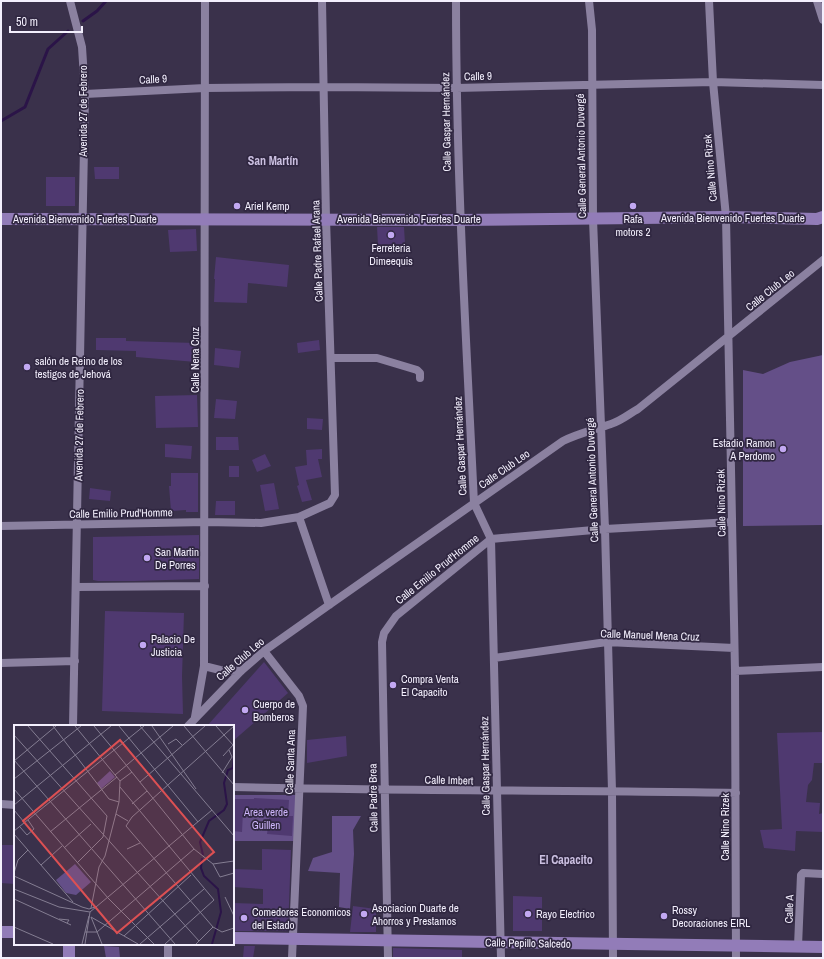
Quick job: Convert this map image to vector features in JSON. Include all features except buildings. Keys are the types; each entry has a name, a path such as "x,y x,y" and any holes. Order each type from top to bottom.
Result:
{"main road":[{"name":"Avenida Bienvenido Fuertes Duarte","path":"1,219 460,220 726,217 821,219"},
{"path":"1,932 14,932"},
{"name":"Calle Pepillo Salcedo","path":"234,938 823,947"},
{"path":"69,945 69,958"}],"street":[{"name":"Avenida 27 de Febrero","path":"70,1 82,47 85,94 73,725"},
{"name":"Calle Nena Cruz","path":"194,718 204,666 206,522 205,1"},
{"name":"Calle Padre Rafael Arana","path":"322,1 326,219 335,494 333,499"},
{"name":"Calle Gaspar Hernández","path":"456,1 456,88 460,220 474,503 491,540 501,958"},
{"name":"Calle General Antonio Duvergé","path":"589,1 592,30 593,219 605,530 612,791 613,958"},
{"name":"Calle Nino Rizek","path":"709,1 713,82 726,217 736,793 736,958"},
{"path":"817,1 823,20"},
{"name":"Calle 9","path":"85,94 206,88 456,88 713,82 823,85"},
{"name":"Calle Club Leo","path":"189,725 194,718 264,651 563,441 576,434 601,427 623,418 638,409 823,260"},
{"path":"331,358 378,358 417,370 420,373 420,378"},
{"name":"Calle Emilio Prud'Homme","path":"1,526 206,522 261,523 299,517 330,503 333,499"},
{"path":"299,517 329,605"},
{"name":"Calle Emilio Prud'Homme","path":"383,637 389,624 396,616 491,540 605,530 732,522"},
{"path":"76,587 205,586"},
{"name":"Calle Padre Brea","path":"383,637 384,790 388,958"},
{"name":"Calle Manuel Mena Cruz","path":"494,658 607,642 734,648"},
{"name":"Calle Santa Ana","path":"264,651 296,691 302,701 303,706 292,958"},
{"path":"1,662 75,661"},
{"path":"204,666 220,670 241,672"},
{"path":"734,671 823,667"},
{"name":"Calle Imbert","path":"234,787 497,792 612,791 736,793"},
{"path":"1,804 14,805"},
{"name":"Calle A","path":"798,946 802,874 823,874"},
{"path":"168,945 168,958"}],"green space":[{"name":"Estadio Ramon A Perdomo","path":"823,355 823,525 743,526 743,370 763,374 790,362"},
{"name":"Area verde Guillen","path":"234,795 300,795 295,841 234,841"},
{"path":"332,816 361,816 353,830 354,854 350,909 339,907 340,873 308,871 313,858 332,852"},
{"path":"104,946 119,947 120,958 106,958"}],"waterway":[{"path":"83,21 97,11 106,1"},
{"path":"1,121 25,107 48,49 68,31"}],"place":[{"name":"Ariel Kemp","path":"237,206"},
{"name":"Rafa motors 2","path":"633,206"},
{"name":"Ferreteria Dimeequis","path":"391,235"},
{"name":"salón de Reino de los testigos de Jehová","path":"27,367"},
{"name":"Estadio Ramon A Perdomo","path":"783,449"},
{"name":"San Martin De Porres","path":"147,558"},
{"name":"Palacio De Justicia","path":"143,645"},
{"name":"Compra Venta El Capacito","path":"393,685"},
{"name":"Cuerpo de Bomberos","path":"245,710"},
{"name":"Asociacion Duarte de Ahorros y Prestamos","path":"364,914"},
{"name":"Rayo Electrico","path":"528,914"},
{"name":"Rossy Decoraciones EIRL","path":"664,916"},
{"name":"Comedores Economicos del Estado","path":"244,918"}],"district":[{"name":"San Martín","path":"273,161"},
{"name":"El Capacito","path":"566,860"}]}
